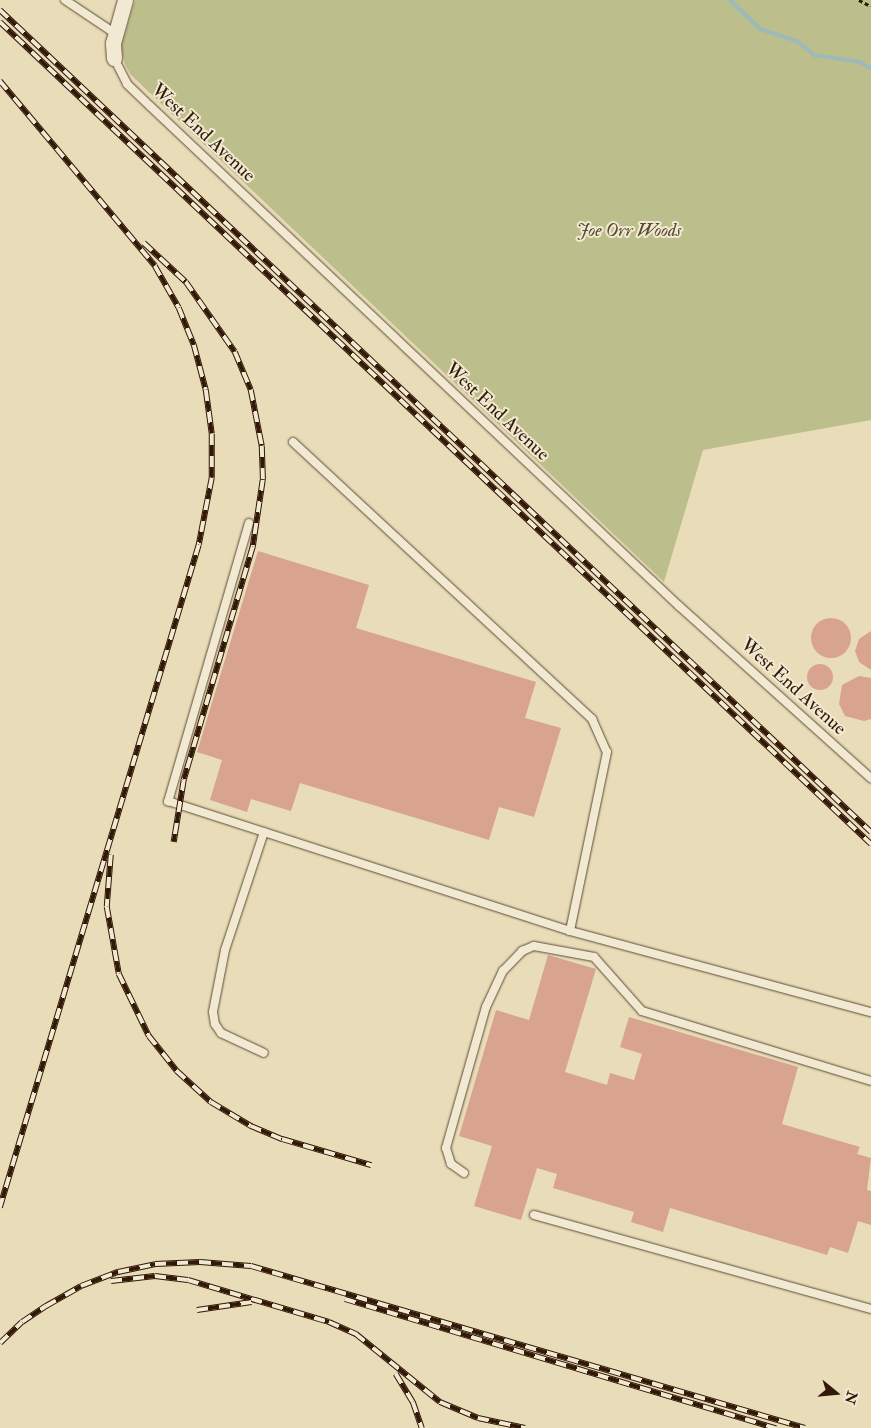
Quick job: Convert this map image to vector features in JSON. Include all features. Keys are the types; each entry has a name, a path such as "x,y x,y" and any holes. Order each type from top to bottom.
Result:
{"street":[{"path":"114,58 116,34 126,0"}],"lane":[{"path":"65,0 116,34"},
{"name":"West End Avenue","path":"114,58 127,84 150,106 679,606 871,778"},
{"path":"293,442 592,719 607,752 570,931"},
{"path":"249,523 168,801 570,931 871,1012"},
{"path":"264,832 225,950 213,1012 214,1024 221,1033 264,1053"},
{"path":"464,1173 451,1164 446,1148 486,1007 503,971 522,951 534,946 594,957 642,1011 871,1081"},
{"path":"534,1215 871,1309"}],"path":[{"path":"859,0 871,6"}],"green space":[{"name":"Joe Orr Woods","path":"135,0 871,0 871,420 703,450 664,582 131,75 125,65 121,47"}],"building":[{"path":"258,551 369,585 356,628 536,682 525,718 561,728 534,817 499,807 489,840 300,783 291,811 251,799 247,812 210,800 222,760 197,752"},
{"path":"831,618 845,624 851,638 845,652 831,658 817,652 811,638 817,624"},
{"path":"871,631 871,670 859,662 855,651 859,639"},
{"path":"820,664 829,668 833,677 829,686 820,690 811,686 807,677 811,668"},
{"path":"859,676 871,678 871,719 864,721 845,716 839,704 842,685"},
{"path":"548,955 596,969 565,1072 607,1085 610,1073 634,1080 642,1054 620,1047 629,1017 798,1067 782,1124 860,1147 857,1154 871,1158 867,1190 871,1191 871,1225 858,1221 848,1253 830,1247 827,1255 670,1208 663,1232 631,1222 634,1212 553,1188 557,1174 537,1168 521,1220 474,1206 492,1146 459,1136 496,1010 529,1020"}],"waterway":[{"path":"730,0 760,29 797,41 814,55 860,62 871,69"}],"railway":[{"path":"0,10 871,832"},
{"path":"0,22 871,844"},
{"path":"0,81 155,266 179,308 194,345 206,390 212,434 212,478 199,545 0,1208"},
{"path":"144,243 186,282 235,352 251,390 262,446 263,480 253,547 184,780 174,842"},
{"path":"111,855 107,907 119,974 149,1036 177,1071 211,1102 251,1126 282,1139 371,1165"},
{"path":"0,1343 22,1322 46,1306 81,1286 118,1272 155,1264 200,1262 251,1266 805,1428"},
{"path":"111,1281 155,1276 188,1280 329,1322 356,1334 440,1402 478,1418 525,1428"},
{"path":"345,1299 776,1428"},
{"path":"197,1310 251,1302"},
{"path":"396,1374 413,1402 422,1428"}]}
